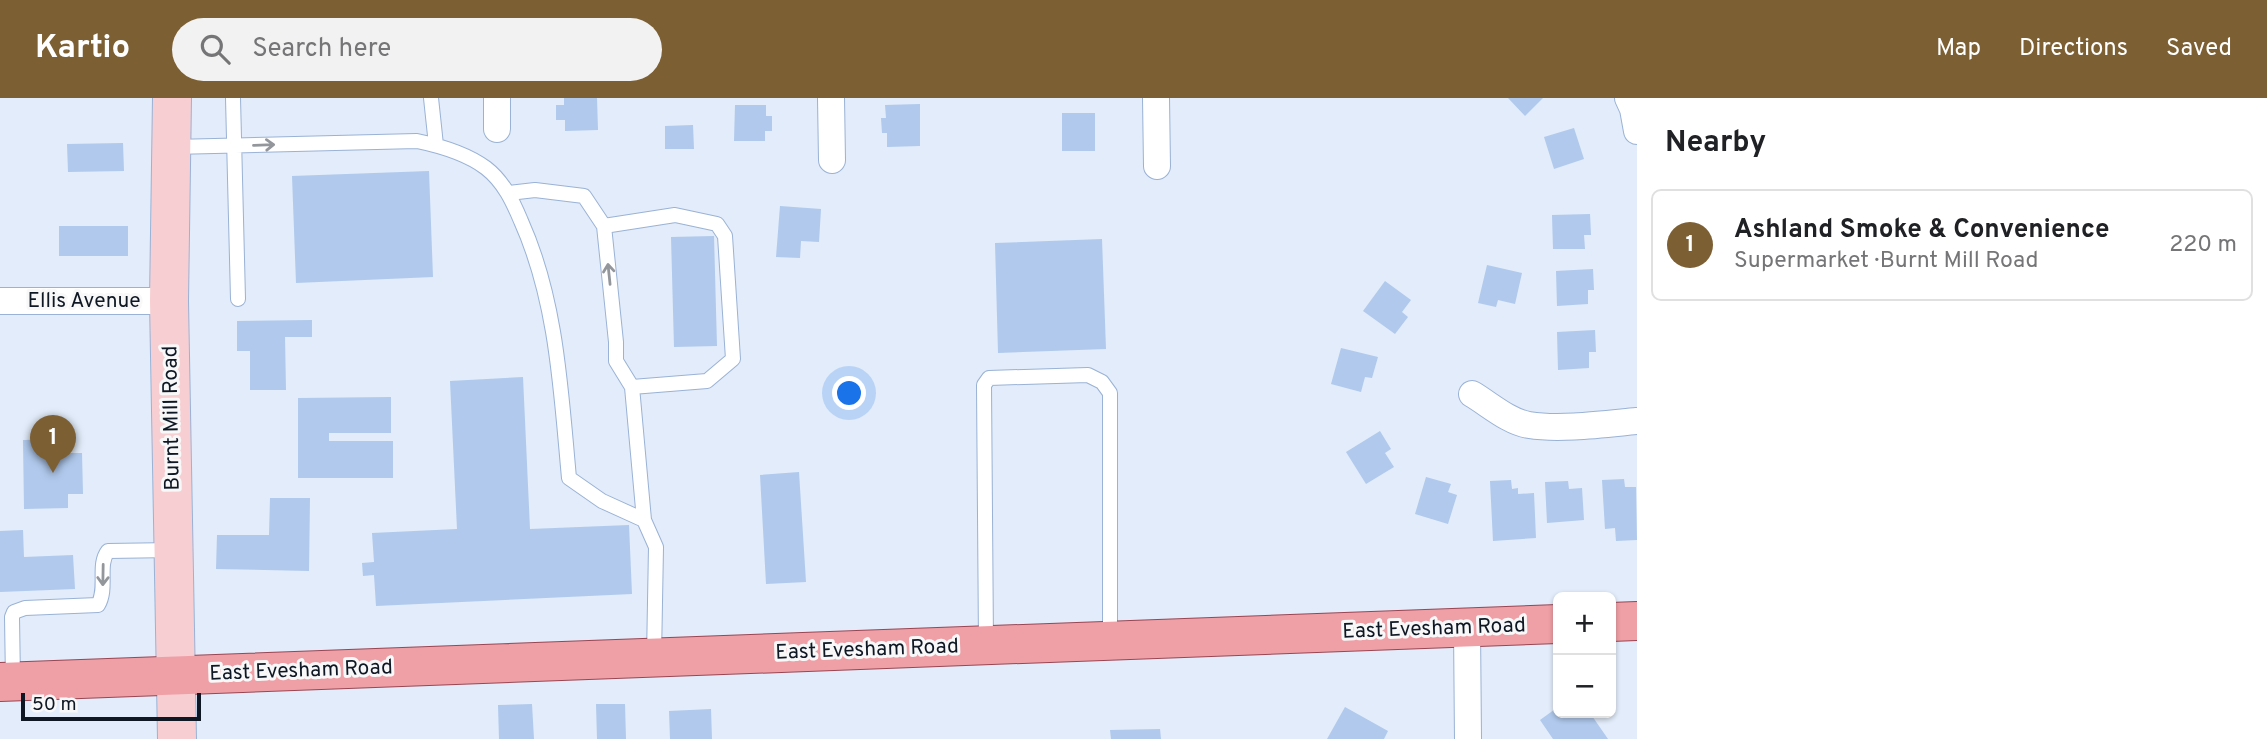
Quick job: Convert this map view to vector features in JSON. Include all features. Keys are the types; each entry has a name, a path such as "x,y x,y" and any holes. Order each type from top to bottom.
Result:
{"main road":[{"name":"Burnt Mill Road","path":"172,98 169,301 177,739"},
{"path":"1616,622 1637,621"},
{"name":"East Evesham Road","path":"6,682 1553,624"}],"street":[{"path":"497,98 497,129"},
{"path":"831,98 832,160"},
{"path":"1156,98 1157,166"},
{"path":"1628,98 1637,131"},
{"name":"Ellis Avenue","path":"0,301 169,301"},
{"path":"1472,394 1515,421 1528,425 1583,426 1637,421"},
{"path":"1466,628 1468,739"}],"lane":[{"path":"233,98 238,299"},
{"path":"431,98 436,145"},
{"path":"171,147 417,141 449,148 486,169 509,193 536,254 557,352 569,478 602,501 644,520"},
{"path":"509,193 535,190 584,197 604,226 616,361 632,387 644,520 656,547 654,658"},
{"path":"604,226 676,215 717,223 725,236 733,359 707,381 632,387"},
{"path":"986,646 984,385 989,378 1088,375 1102,382 1110,393 1110,641"},
{"path":"6,682 12,617 15,612 25,608 98,605 103,597 103,556 108,551 175,550"}],"building":[{"path":"564,98 597,98 598,130 565,131 565,120 556,120 556,105 564,105"},
{"path":"1508,98 1543,98 1525,116"},
{"path":"920,104 920,146 887,147 887,133 882,133 881,118 886,118 885,105"},
{"path":"735,105 766,105 766,116 772,116 772,131 765,131 765,141 734,141"},
{"path":"1062,113 1095,113 1095,151 1062,151"},
{"path":"693,125 694,149 665,149 665,126"},
{"path":"1574,128 1584,159 1554,169 1544,137"},
{"path":"123,143 124,171 68,172 67,144"},
{"path":"429,171 433,277 296,283 292,176"},
{"path":"780,206 821,209 819,242 801,241 800,258 776,257"},
{"path":"1590,214 1591,235 1584,235 1585,249 1553,249 1552,215"},
{"path":"59,226 128,226 128,256 59,256"},
{"path":"714,236 717,346 674,347 671,237"},
{"path":"1102,239 1106,349 998,353 995,243"},
{"path":"1487,265 1522,273 1515,304 1498,300 1496,307 1478,303"},
{"path":"1593,269 1594,290 1588,290 1588,304 1557,306 1556,271"},
{"path":"1385,281 1411,300 1402,312 1408,317 1395,334 1363,311"},
{"path":"312,320 312,337 285,337 286,390 250,390 250,351 237,351 237,321"},
{"path":"1595,330 1596,352 1589,352 1589,368 1558,370 1557,332"},
{"path":"1341,348 1378,357 1372,378 1365,377 1361,392 1331,384"},
{"path":"523,377 530,529 629,525 632,594 376,606 374,575 363,576 362,563 374,562 372,533 457,529 450,381"},
{"path":"391,397 391,433 329,433 329,441 393,441 393,478 298,478 298,398"},
{"path":"1380,431 1391,449 1385,453 1394,467 1366,484 1346,452"},
{"path":"68,439 68,453 82,453 83,494 68,494 68,508 24,509 23,440"},
{"path":"799,472 806,582 766,584 760,475"},
{"path":"1426,477 1451,484 1448,492 1457,495 1448,524 1415,514"},
{"path":"1624,479 1625,487 1636,487 1637,540 1616,541 1615,528 1605,529 1602,480"},
{"path":"1511,480 1512,489 1518,488 1518,494 1534,493 1536,538 1493,541 1490,481"},
{"path":"1568,481 1569,489 1582,488 1584,520 1547,523 1545,482"},
{"path":"270,498 310,498 309,571 216,569 217,535 269,535"},
{"path":"23,530 24,557 73,555 75,589 0,592 0,531"},
{"path":"532,704 534,739 499,739 498,705"},
{"path":"596,704 625,704 626,739 597,739"},
{"path":"1345,707 1388,731 1384,739 1327,739"},
{"path":"711,709 712,739 670,739 669,711"},
{"path":"1553,711 1553,718 1593,718 1608,739 1553,739 1540,720"},
{"path":"1160,729 1161,739 1111,739 1110,730"}],"place":[{"name":"Ashland Smoke & Convenience","path":"53,473"}]}
